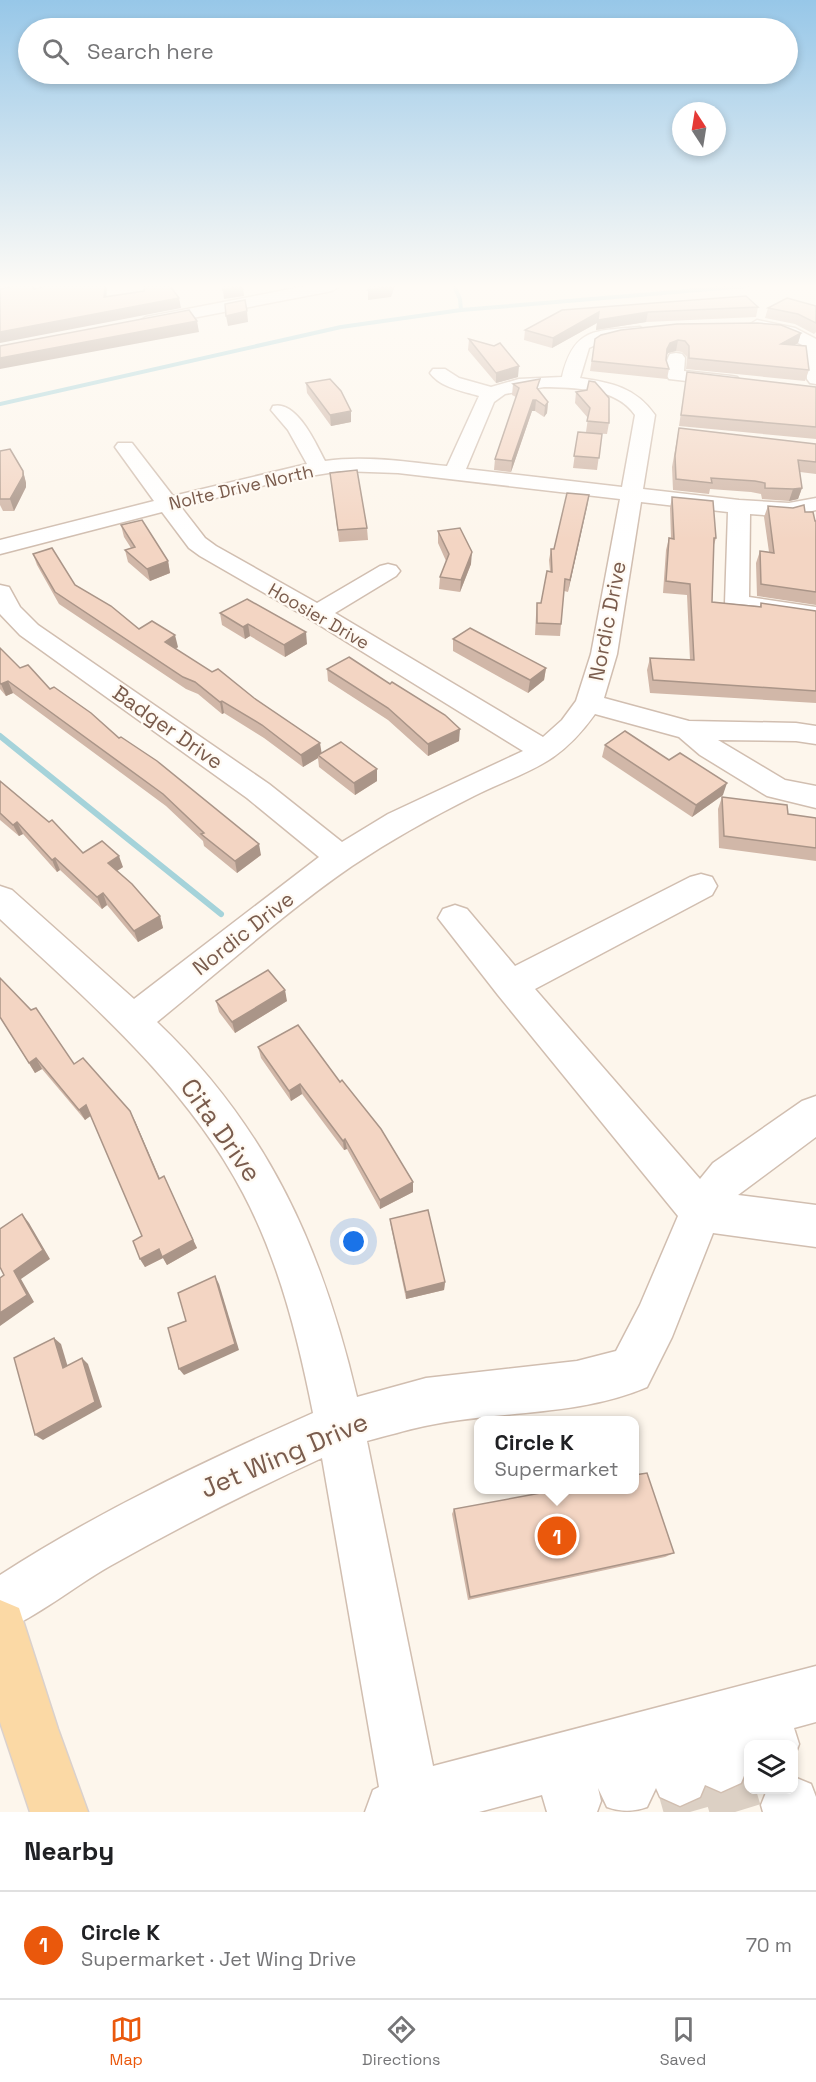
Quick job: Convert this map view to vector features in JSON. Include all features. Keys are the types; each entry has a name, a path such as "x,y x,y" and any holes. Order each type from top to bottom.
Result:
{"main road":[{"path":"0,1627 30,1729 59,1812"}],"street":[{"path":"569,384 573,371"},
{"path":"812,386 813,371"},
{"path":"675,373 746,383"},
{"path":"439,374 453,382 490,393 454,473"},
{"name":"Nordic Drive","path":"132,1021 302,886 341,858 409,817 519,766 545,751 572,726 589,703 604,654 645,415 642,408 620,392 569,384 529,382 508,385 490,393"},
{"path":"280,410 296,427 319,468"},
{"name":"Hoosier Drive","path":"124,447 197,543 208,551 317,613 545,751"},
{"name":"Nolte Drive North","path":"0,547 284,474 319,468 380,465 739,507 789,510 816,504"},
{"path":"739,507 737,603 816,614"},
{"path":"317,613 388,571"},
{"name":"Badger Drive","path":"0,592 10,611 29,630 248,784 341,858"},
{"path":"589,703 689,729 796,732 816,735"},
{"path":"689,729 710,748 777,789 816,797"},
{"path":"510,985 701,886"},
{"name":"Cita Drive","path":"0,899 132,1021 188,1080 232,1136 272,1208 314,1320 340,1425 406,1808"},
{"path":"455,918 701,1211 816,1226"},
{"path":"701,1211 727,1177 816,1114"},
{"name":"Jet Wing Drive","path":"0,1606 62,1565 145,1518 230,1475 340,1425 426,1402 577,1384 630,1371 656,1321 701,1211"},
{"path":"406,1808 568,1781 694,1748 815,1698"}],"building":[{"path":"687,372 816,387 816,427 681,415"},
{"path":"330,379 341,391 351,411 330,415 306,383"},
{"path":"540,379 537,388 548,402 545,406 533,400 512,461 495,459 519,388 513,384"},
{"path":"589,381 595,382 609,398 609,423 587,421 590,408 576,392 587,390"},
{"path":"679,428 816,444 816,462 798,460 802,488 765,488 765,483 755,481 711,478 712,483 676,479 675,456"},
{"path":"578,432 602,434 599,458 574,456"},
{"path":"10,449 23,471 23,476 10,499 0,499 0,451"},
{"path":"357,470 367,528 338,530 330,473"},
{"path":"567,493 589,495 570,580 565,579 561,624 537,623 537,603 541,603 547,571 552,572 551,549 554,549"},
{"path":"672,497 713,501 716,538 714,538 712,602 761,607 761,603 816,611 816,691 653,680 650,658 694,660 690,584 666,581 669,538 674,539"},
{"path":"804,505 805,512 813,512 816,521 816,592 761,584 760,551 774,553 768,506 793,508"},
{"path":"142,520 168,561 147,569 125,550 135,547 121,525"},
{"path":"460,528 472,552 461,580 440,577 449,554 438,531"},
{"path":"52,548 75,585 111,606 139,629 152,621 175,635 165,642 212,672 218,669 254,698 320,743 301,755 262,725 222,701 220,702 195,682 183,677 55,592 33,554"},
{"path":"247,599 306,632 284,645 248,624 243,627 220,613"},
{"path":"470,628 546,668 530,680 453,639"},
{"path":"0,648 20,668 28,665 50,689 54,687 91,713 119,738 121,737 157,761 259,844 235,861 201,834 204,833 163,794 8,681 1,684"},
{"path":"349,657 390,684 392,682 445,715 460,729 428,744 388,708 327,669"},
{"path":"625,731 669,760 680,753 727,783 696,805 605,745"},
{"path":"341,742 377,769 354,783 318,755"},
{"path":"0,781 49,822 52,820 83,853 102,841 119,856 108,863 132,884 160,916 134,931 103,893 97,897 55,858 52,860 17,822 13,825 0,813"},
{"path":"722,797 787,805 788,814 816,818 816,848 724,836"},
{"path":"268,970 285,990 232,1022 216,1001"},
{"path":"0,978 31,1010 36,1008 74,1064 83,1058 130,1111 159,1179 164,1176 193,1240 162,1257 159,1249 140,1259 133,1241 142,1236 86,1105 79,1110 36,1058 29,1063 0,1017"},
{"path":"298,1025 340,1082 342,1080 381,1129 413,1182 380,1200 345,1139 343,1141 300,1084 289,1091 258,1047"},
{"path":"428,1210 445,1282 406,1292 390,1219"},
{"path":"22,1214 43,1250 14,1271 27,1295 0,1313 0,1278 4,1275 0,1267 0,1229"},
{"path":"215,1276 235,1344 179,1369 168,1328 186,1321 178,1293"},
{"path":"54,1338 63,1368 82,1358 95,1402 35,1435 14,1358"},
{"path":"647,1473 674,1553 470,1597 454,1509 535,1494 639,1494 639,1474"}],"waterway":[{"path":"0,404 148,371"},
{"path":"0,736 221,914"}],"tunnel":[{"path":"721,1763 736,1812"},
{"path":"680,1777 690,1812"}],"place":[{"name":"Circle K","path":"557,1536"}]}
